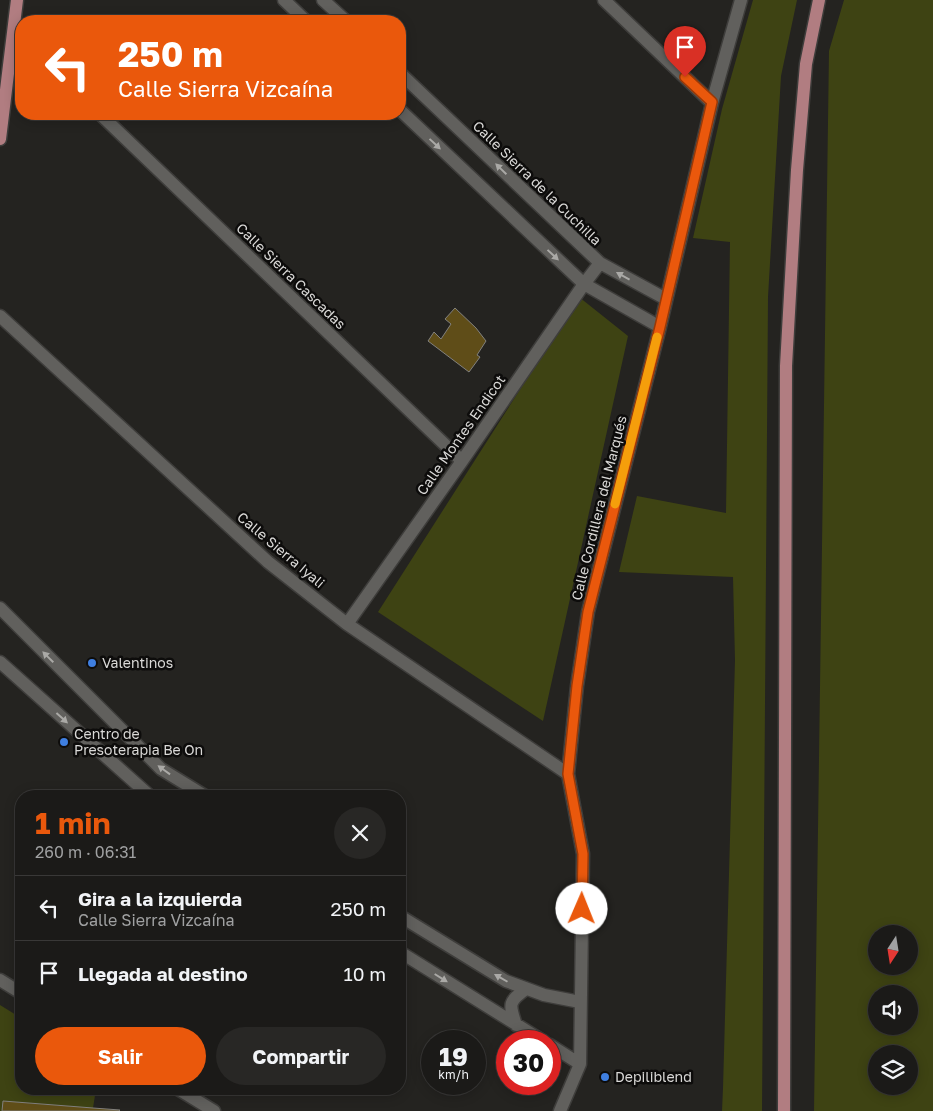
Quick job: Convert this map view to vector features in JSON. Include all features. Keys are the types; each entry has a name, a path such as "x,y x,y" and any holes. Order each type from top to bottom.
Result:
{"main road":[{"path":"17,0 17,15"},
{"path":"784,1111 786,366 797,170 806,64 820,0"},
{"path":"0,139 15,46"}],"street":[{"path":"284,0 300,15"},
{"path":"323,0 339,15"},
{"path":"604,0 712,102"},
{"name":"Calle Cordillera del Marqués","path":"580,1064 583,854 568,774 577,686 588,612 660,327 712,102 742,0"},
{"name":"Calle Sierra de la Cuchilla","path":"406,79 600,263 666,299"},
{"path":"406,116 584,284 660,327"},
{"name":"Calle Sierra Cascadas","path":"106,120 462,461"},
{"name":"Calle Montes Endicot","path":"347,624 600,263"},
{"name":"Calle Sierra Iyali","path":"0,316 268,562 347,624 568,774"},
{"path":"0,608 161,769 195,790"},
{"path":"0,662 143,790"},
{"path":"406,920 506,981 544,995 580,1002"},
{"path":"406,956 524,1030"},
{"path":"0,980 15,989"},
{"path":"516,1025 511,1008 514,998 526,989"},
{"path":"560,1111 580,1064 561,1053"},
{"path":"188,1095 214,1111"}],"green space":[{"path":"753,0 797,0 781,76 768,297 762,1111 722,1111 735,660 733,577 619,572 637,496 726,513 730,242 693,238 722,109"},
{"path":"844,0 933,0 933,1111 814,1111 829,51"},
{"path":"579,297 628,336 543,721 378,612"},
{"path":"0,1005 15,1014 15,1095 95,1095 93,1108 4,1101 2,1111 0,1111"}],"building":[{"path":"455,308 476,328 486,341 477,355 480,357 469,372 428,341 434,332 441,339 451,324 445,319"},
{"path":"3,1101 120,1110 2,1111"}],"slow traffic":[{"path":"615,504 657,337"}],"place":[{"name":"Valentinos","path":"92,663"},
{"name":"Centro de Presoterapia Be On","path":"64,742"},
{"name":"Depiliblend","path":"605,1077"}],"route":[{"path":"582,909 583,854 568,774 577,686 588,612 660,327 712,102 685,77"}]}
